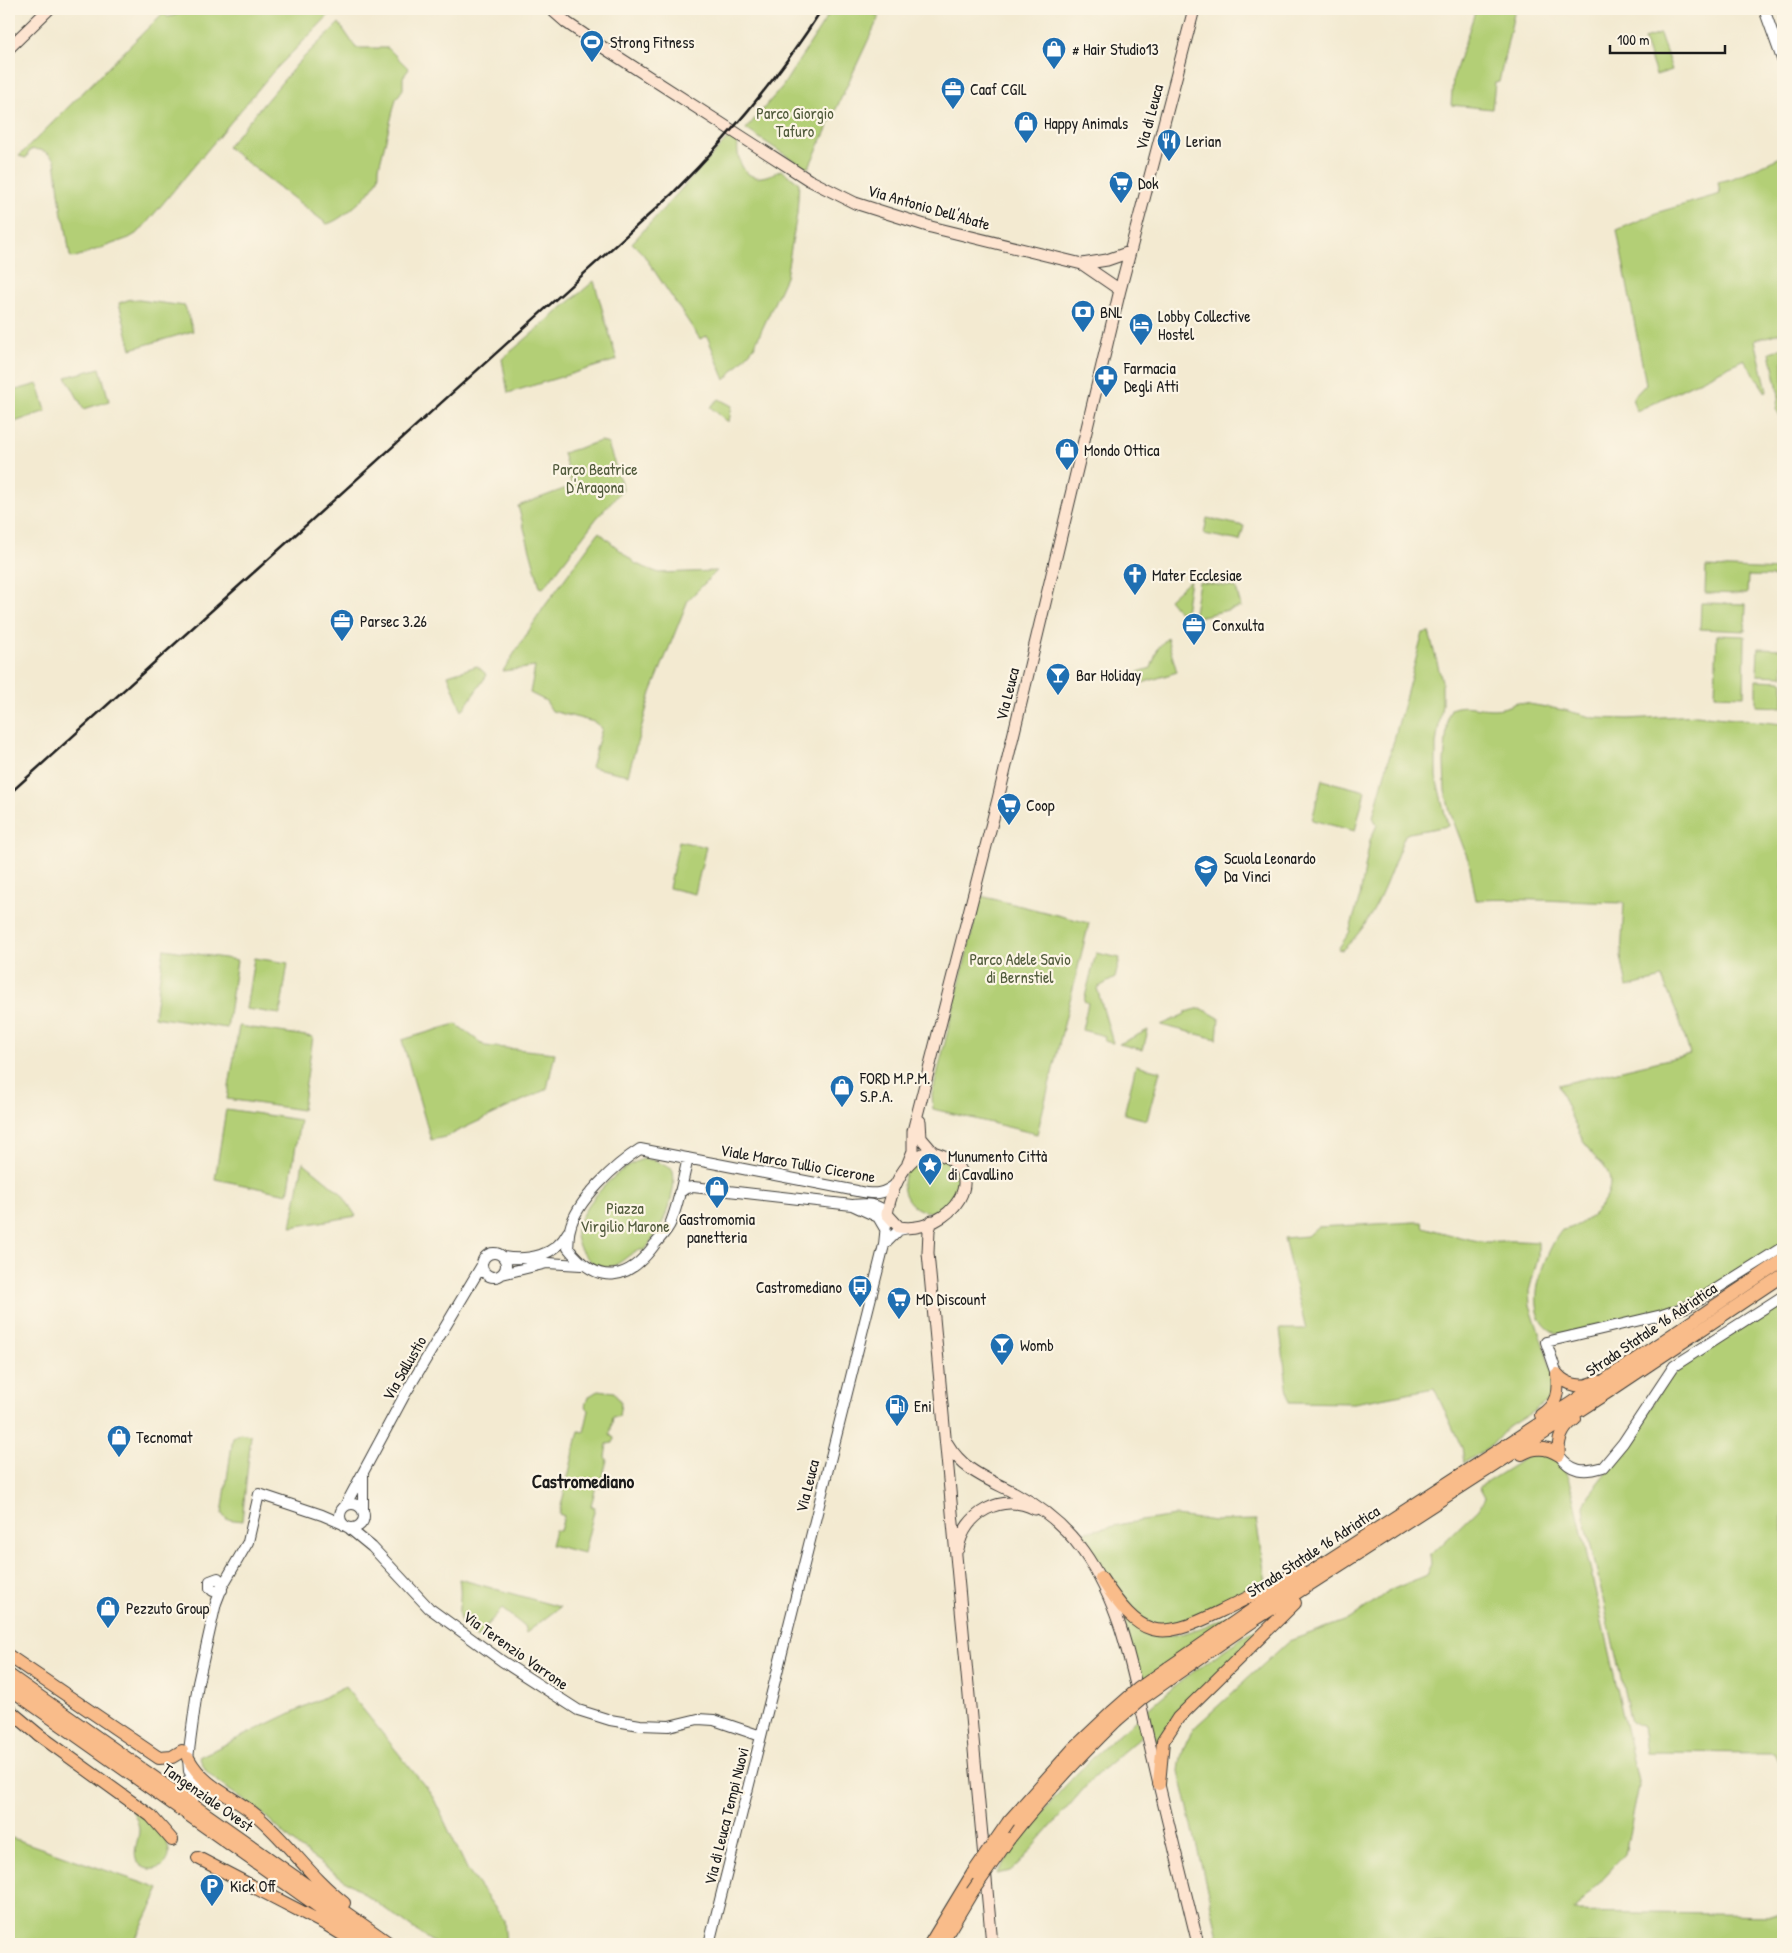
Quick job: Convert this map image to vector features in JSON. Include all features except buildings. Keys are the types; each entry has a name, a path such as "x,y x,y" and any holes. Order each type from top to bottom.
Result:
{"highway":[{"name":"Strada Statale 16 Adriatica","path":"930,1944 967,1890 1036,1804 1138,1689 1171,1672 1338,1561 1504,1445 1649,1351 1783,1260"},
{"name":"Strada Statale 16 Adriatica","path":"1338,1561 1611,1390 1783,1274"},
{"path":"1558,1374 1561,1380 1572,1385 1592,1384 1629,1359 1649,1351"},
{"path":"1504,1445 1510,1436 1552,1407 1558,1391 1558,1374"},
{"path":"1466,1482 1481,1479 1530,1450 1542,1448 1559,1455 1559,1443 1565,1428 1602,1400 1611,1390"},
{"path":"1101,1578 1117,1602 1136,1620 1154,1629 1171,1632 1194,1625 1326,1557 1338,1561 1335,1572 1284,1611 1178,1718 1163,1740 1159,1784"},
{"path":"9,1656 159,1758 185,1754 202,1779 257,1816 321,1884 379,1929 390,1944"},
{"name":"Tangenziale Ovest","path":"9,1675 371,1944"},
{"name":"Tangenziale Ovest","path":"9,1688 170,1796"},
{"path":"9,1710 39,1735 151,1816 172,1840"},
{"name":"Strada Statale 16 Adriatica","path":"941,1944 967,1890 973,1873 1009,1821 1074,1748 1114,1717"},
{"name":"Tangenziale Ovest","path":"238,1845 390,1944"},
{"path":"198,1858 327,1925 358,1944"},
{"path":"924,1944 952,1896 967,1890"}],"main road":[{"path":"9,48 49,9"},
{"name":"Via Antonio Dell'Abate","path":"551,9 566,23 614,55 809,180 855,203 931,227 1082,264 1120,290"},
{"name":"Via di Leuca","path":"1120,290 1194,9"},
{"name":"Via Antonio Dell'Abate","path":"1082,264 1107,260 1130,252"},
{"name":"Via Leuca","path":"908,1163 913,1151 913,1131 998,799 1120,290"},
{"name":"Via Leuca","path":"921,1104 921,1138 933,1152"},
{"path":"911,1228 932,1221 954,1209 964,1189 963,1174 951,1159 933,1152 922,1153 908,1163 890,1201 887,1214 894,1224 911,1228 922,1238 928,1253"},
{"path":"932,1221 929,1230 928,1253 992,1944"},
{"path":"946,1442 954,1455 968,1469 1030,1502 1056,1522 1078,1544 1101,1578 1126,1646 1198,1944"},
{"path":"956,1558 959,1542 972,1518 990,1507 1005,1504 1030,1507 1056,1522"}],"street":[{"path":"1764,9 1783,62"},
{"path":"472,1284 491,1276 547,1263 581,1265 609,1275 627,1273 647,1256 670,1224 688,1158 640,1149 622,1161 594,1190 578,1210 562,1243 544,1254 519,1260 492,1254 484,1259 482,1265 486,1273 491,1276"},
{"name":"Viale Marco Tullio Cicerone","path":"688,1158 875,1195 883,1193 899,1180"},
{"name":"Viale Marco Tullio Cicerone","path":"679,1193 686,1188 693,1187 852,1205 878,1217 885,1229"},
{"path":"852,1205 871,1204 878,1206 887,1214"},
{"name":"Via Leuca","path":"761,1736 884,1245 887,1214"},
{"path":"884,1245 899,1230 911,1228"},
{"path":"570,1229 568,1248 581,1265"},
{"path":"1558,1374 1546,1342 1662,1315 1689,1306 1783,1247"},
{"path":"502,1274 506,1266 503,1257"},
{"name":"Via Sallustio","path":"343,1508 482,1265"},
{"path":"1559,1455 1569,1467 1580,1471 1603,1467 1623,1444 1674,1366 1783,1296"},
{"name":"Via Sallustio","path":"364,1469 364,1515"},
{"name":"Via Terenzio Varrone","path":"185,1754 190,1695 198,1683 219,1586 248,1542 259,1494 322,1515 347,1526 372,1547 428,1608 510,1666 578,1710 618,1722 640,1725 669,1726 698,1719 714,1720 761,1736"},
{"path":"322,1515 333,1514 343,1508 352,1503 358,1505 364,1515 361,1525 347,1526 340,1518 343,1508"},
{"name":"Via Terenzio Varrone","path":"364,1515 372,1547"},
{"name":"Via di Leuca Tempi Nuovi","path":"709,1944 761,1736"},
{"path":"185,1754 189,1771 197,1784 212,1795"},
{"path":"185,1754 182,1768 194,1790 193,1802"}],"green space":[{"path":"183,9 335,9 271,74 139,232 129,238 73,258 70,256 65,222 62,216 55,160 41,150 30,150 26,158 19,156 163,13 168,17 176,15"},
{"name":"Parco Giorgio Tafuro","path":"832,9 876,9 874,14 879,17 809,167 805,168 746,129 782,87"},
{"path":"1476,9 1515,9 1499,82 1495,83 1492,109 1451,105 1453,78"},
{"path":"339,23 356,48 388,48 409,69 403,77 403,89 396,99 379,167 379,175 375,185 356,206 340,218 327,224 227,147 299,62"},
{"path":"1660,34 1672,70 1656,75 1644,39"},
{"path":"730,136 738,143 740,161 750,175 762,177 781,170 799,183 797,214 786,277 754,347 725,380 707,336 700,339 643,254 632,243"},
{"path":"1783,156 1783,332 1755,340 1766,393 1744,359 1637,411 1632,399 1646,384 1617,230 1659,212 1720,194 1718,182 1731,179"},
{"path":"594,281 617,360 508,393 502,359"},
{"path":"131,299 185,306 193,331 131,349 119,303"},
{"path":"1783,348 1783,421 1776,409 1779,395 1770,352"},
{"path":"100,368 109,401 84,409 66,377"},
{"path":"38,384 46,411 9,424 9,392"},
{"path":"719,399 732,406 729,421 710,407"},
{"name":"Parco Beatrice D'Aragona","path":"601,441 608,444 623,489 596,519 547,584 543,588 540,587 518,506 572,486 563,453"},
{"path":"1207,518 1244,526 1240,541 1204,534"},
{"path":"599,532 636,564 659,573 717,571 688,600 651,693 628,775 591,767 602,728 594,722 552,711 546,701 530,693 535,667 503,671 544,607"},
{"path":"1706,567 1783,570 1783,577 1748,576 1747,594 1705,593"},
{"path":"1190,580 1184,618 1169,599"},
{"path":"1199,582 1236,588 1241,607 1193,618"},
{"path":"1701,603 1746,604 1745,631 1700,629"},
{"path":"1429,632 1442,681 1442,705 1436,744 1436,777 1448,826 1405,835 1373,912 1354,939 1342,950 1338,949 1349,933 1360,896 1370,840 1377,825 1373,817 1423,633"},
{"path":"1717,635 1745,636 1744,696 1715,695"},
{"path":"1167,638 1177,672 1142,683 1138,672 1151,668 1158,648"},
{"path":"1758,648 1783,649 1783,676 1757,675"},
{"path":"477,666 487,675 462,711 448,675"},
{"path":"1756,680 1783,681 1783,707 1756,706"},
{"path":"1517,702 1564,710 1595,718 1628,719 1696,715 1783,724 1783,1242 1696,1298 1675,1307 1559,1334 1546,1327 1539,1315 1537,1301 1538,1285 1542,1269 1555,1240 1562,1230 1586,1220 1600,1207 1609,1191 1610,1177 1582,1138 1558,1085 1690,1054 1677,1013 1662,978 1627,987 1621,956 1624,903 1476,900 1469,862 1450,812 1445,790 1444,762 1448,716 1451,709 1459,707 1499,709"},
{"path":"1322,780 1365,791 1355,831 1312,820"},
{"path":"679,841 706,847 695,894 669,888"},
{"name":"Parco Adele Savio di Bernstiel","path":"981,896 1089,923 1037,1134 933,1109 932,1095"},
{"path":"164,949 237,960 227,1028 154,1017"},
{"path":"1096,953 1120,958 1115,978 1097,988 1113,1043 1104,1041 1105,1036 1082,1030 1088,1003 1084,1001"},
{"path":"254,958 288,963 280,1014 246,1009"},
{"path":"1201,1008 1219,1018 1217,1039 1161,1025 1185,1014 1185,1012"},
{"path":"456,1024 485,1046 555,1053 547,1089 445,1137 431,1140 402,1040"},
{"path":"239,1026 313,1037 302,1110 227,1099"},
{"path":"1148,1030 1143,1050 1119,1044"},
{"path":"1136,1065 1160,1071 1147,1120 1124,1114"},
{"path":"226,1109 300,1120 288,1194 215,1179"},
{"path":"931,1156 946,1161 954,1169 959,1184 954,1199 946,1207 931,1212 916,1207 908,1199 903,1184 908,1169 916,1161"},
{"name":"Piazza Virgilio Marone","path":"644,1159 654,1160 672,1169 674,1177 671,1199 662,1223 644,1250 633,1253 612,1266 599,1266 589,1260 581,1250 576,1238 577,1226 595,1196 614,1176 635,1162"},
{"path":"303,1162 341,1193 356,1216 291,1227"},
{"path":"1422,1222 1424,1227 1482,1242 1538,1242 1538,1257 1529,1291 1530,1305 1554,1377 1549,1399 1543,1405 1507,1428 1492,1445 1464,1463 1462,1448 1434,1388 1354,1403 1289,1402 1280,1329 1306,1329 1284,1238 1307,1236 1317,1227"},
{"path":"1783,1300 1783,1772 1774,1753 1646,1752 1642,1728 1631,1722 1585,1520 1584,1506 1589,1495 1631,1442 1662,1387 1681,1365"},
{"path":"599,1390 614,1392 621,1403 619,1416 613,1417 610,1435 614,1438 613,1443 607,1444 605,1457 607,1460 600,1487 596,1486 591,1506 595,1507 584,1553 551,1545 555,1530 560,1531 564,1516 559,1514 579,1431 584,1432 589,1410 585,1406 588,1397"},
{"path":"240,1433 251,1435 242,1521 226,1519 222,1514 233,1437"},
{"path":"1542,1453 1555,1459 1563,1468 1573,1493 1639,1786 1625,1854 1572,1912 1783,1915 1779,1944 1220,1944 1179,1771 1184,1748 1194,1728 1289,1641 1350,1619 1389,1591 1426,1575 1431,1564 1430,1556 1479,1508 1485,1498 1479,1487 1530,1455"},
{"path":"1175,1516 1215,1521 1256,1520 1266,1582 1202,1617 1183,1623 1166,1625 1150,1623 1136,1614 1112,1585 1076,1534 1128,1523"},
{"path":"459,1579 560,1607 526,1633 524,1626 502,1609 485,1627 478,1638 462,1624 460,1618"},
{"path":"1268,1594 1142,1683 1121,1615 1160,1634 1185,1633 1214,1622"},
{"path":"1270,1619 1156,1746 1147,1710 1192,1673"},
{"path":"345,1687 432,1795 468,1871 504,1920 506,1944 435,1944 298,1847 262,1813 219,1783 206,1771 199,1757"},
{"path":"1140,1717 1142,1733 1140,1737 1093,1778 1018,1865 1011,1871 996,1874 1028,1830 1080,1770"},
{"path":"129,1805 154,1825 168,1845 169,1857 162,1866 152,1869 146,1868 137,1861 135,1853 139,1827"},
{"path":"9,1837 160,1889 133,1944 9,1944"}],"railway":[{"path":"9,794 672,194 752,106 788,59 822,9"}],"place":[{"name":"Strong Fitness","path":"592,63"},
{"name":"# Hair Studio13","path":"1054,70"},
{"name":"Caaf CGIL","path":"953,110"},
{"name":"Happy Animals","path":"1026,144"},
{"name":"Lerian","path":"1169,162"},
{"name":"Dok","path":"1121,204"},
{"name":"BNL","path":"1083,333"},
{"name":"Lobby Collective Hostel","path":"1141,346"},
{"name":"Farmacia Degli Atti","path":"1106,398"},
{"name":"Mondo Ottica","path":"1067,471"},
{"name":"Mater Ecclesiae","path":"1135,596"},
{"name":"Parsec 3.26","path":"342,642"},
{"name":"Conxulta","path":"1194,646"},
{"name":"Bar Holiday","path":"1058,696"},
{"name":"Coop","path":"1009,826"},
{"name":"Scuola Leonardo Da Vinci","path":"1206,888"},
{"name":"FORD M.P.M. S.P.A.","path":"842,1108"},
{"name":"Munumento Città di Cavallino","path":"930,1186"},
{"name":"Gastromomia panetteria","path":"717,1209"},
{"name":"Castromediano","path":"860,1308"},
{"name":"MD Discount","path":"899,1320"},
{"name":"Womb","path":"1002,1366"},
{"name":"Eni","path":"897,1427"},
{"name":"Tecnomat","path":"119,1458"},
{"name":"Pezzuto Group","path":"108,1629"},
{"name":"Kick Off","path":"212,1907"}],"district":[{"name":"Castromediano","path":"583,1481"}]}
